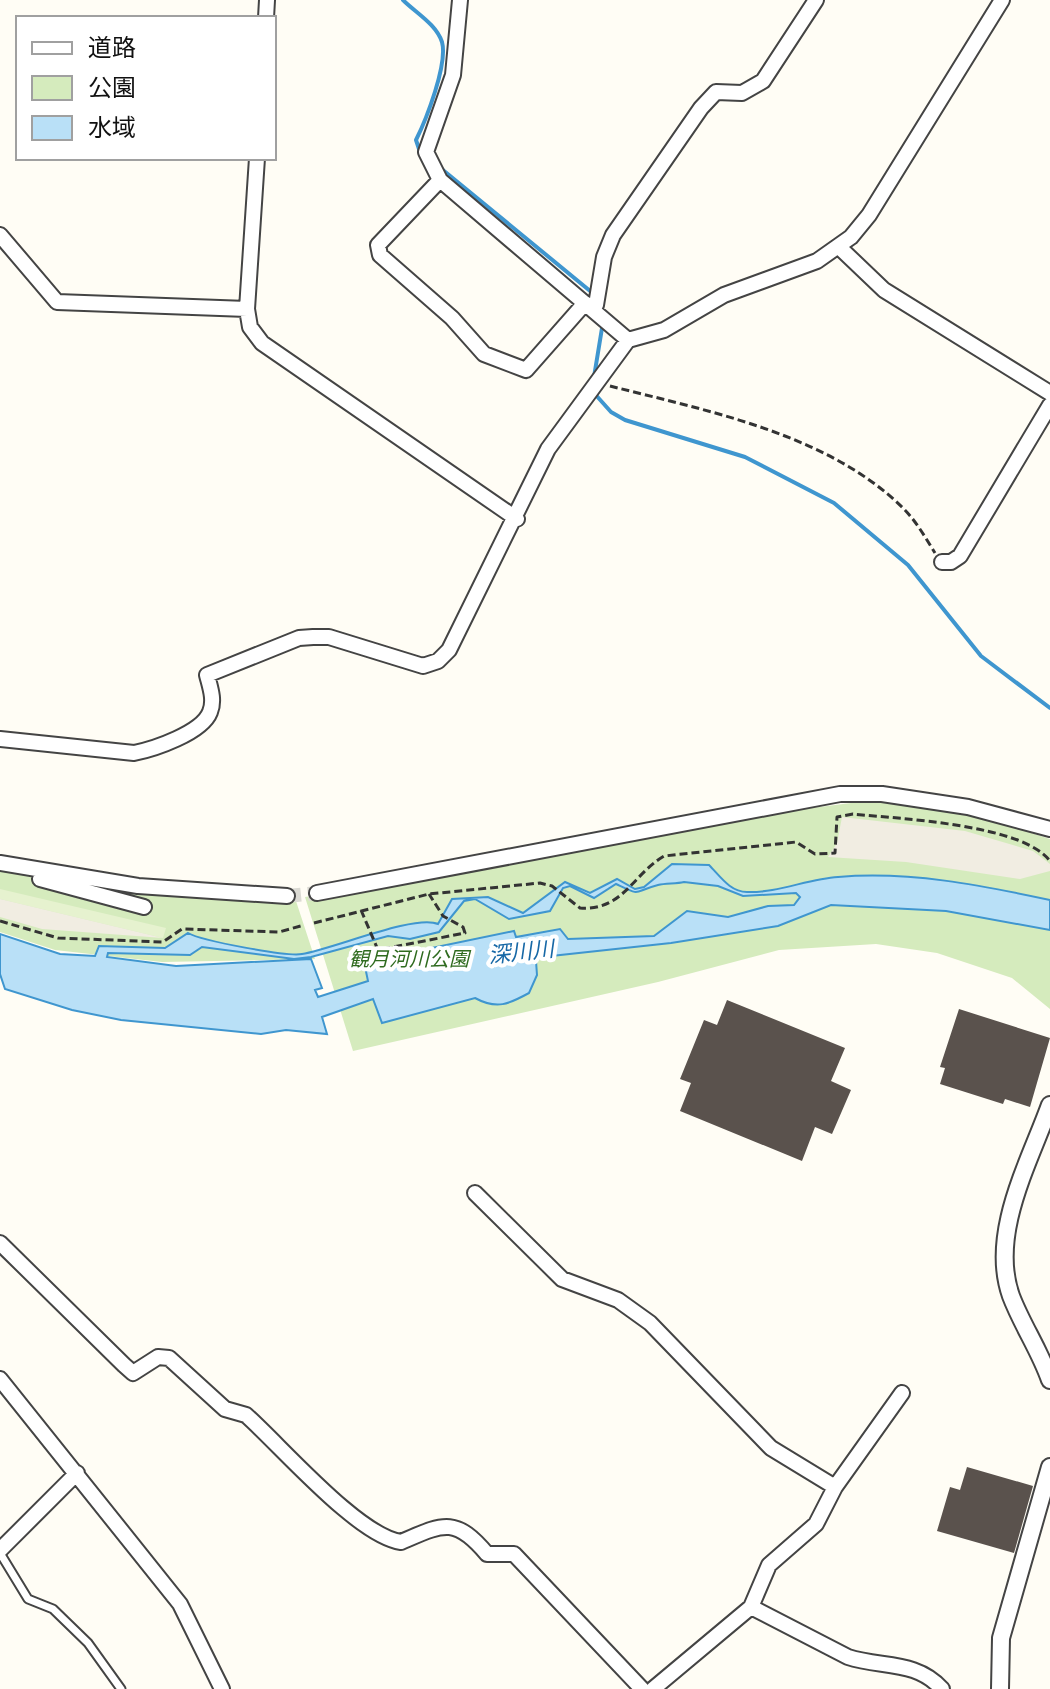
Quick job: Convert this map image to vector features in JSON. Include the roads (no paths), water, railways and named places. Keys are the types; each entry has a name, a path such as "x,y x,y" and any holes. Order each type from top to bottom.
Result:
{"street":[{"path":"460,0 453,75 426,152 440,180 628,340"},
{"path":"440,180 378,245 380,255 452,318 484,354 526,370 588,305 596,305 604,257 613,235 701,108 716,92 742,93 763,81 816,0"},
{"path":"0,739 134,753 156,749 202,724 210,713 212,698 207,675 299,638 329,637 423,666 438,661 449,650 517,519 548,449 628,340 664,330 724,295 817,261 839,247 869,215 1002,0"},
{"path":"257,160 247,309 250,327 262,343 517,519"},
{"path":"0,235 57,302 247,309"},
{"path":"839,247 884,290 1050,393"},
{"path":"942,562 951,562 960,556 1050,405"},
{"path":"317,893 840,794 882,794 968,807 1050,829"},
{"path":"0,863 138,886 287,896"},
{"path":"29,869 40,879 144,907"},
{"path":"1050,1105 1044,1144 1014,1205 1005,1264 1011,1296 1050,1380"},
{"path":"475,1193 562,1279 618,1300 650,1323 771,1448 835,1487"},
{"path":"0,1243 133,1373 158,1357 169,1358 225,1409 246,1415 341,1506 382,1536 401,1542 433,1528 452,1525 467,1531 487,1554 514,1554 642,1689"},
{"path":"0,1379 180,1604 222,1689"},
{"path":"653,1689 751,1607 769,1565 816,1524 835,1487 902,1393"},
{"path":"1000,1689 1001,1638 1050,1467"},
{"path":"0,1552 77,1473"},
{"path":"751,1607 848,1657 866,1663 913,1667 942,1689"}],"lane":[{"path":"0,1552 28,1599 53,1609 62,1617 88,1643 121,1689"}],"water":[{"name":"深川川","path":"672,864 709,865 730,886 747,892 838,877 918,878 1050,900 1050,930 946,911 831,905 778,926 671,943 542,957 536,961 537,975 529,993 503,1004 490,1004 475,998 382,1023 373,999 322,1017 327,1034 286,1030 261,1034 121,1020 72,1010 5,989 0,974 0,934 60,954 95,956 99,946 165,948 188,933 245,948 302,954 411,924 438,924 452,899 488,897 523,913 565,882 590,893 617,879 635,889 644,887","holes":["684,882 718,886 743,896 796,893 800,897 794,905 768,906 728,917 687,911 654,936 568,939 560,929 516,937 514,931 364,962 368,981 318,997 315,990 322,988 311,959 176,966 107,957 108,953 190,955 202,947 294,959 388,936 410,939 439,932 464,901 475,899 509,919 550,911 563,888 570,886 594,898 616,884 637,892 658,885"]}],"waterway":[{"path":"403,0 430,24 442,42 439,77 416,140 420,152"},
{"path":"438,166 595,295"},
{"path":"594,377 603,322"},
{"path":"594,393 611,412 625,420 745,457 834,503 908,565 981,656 1050,708"}],"tunnel":[{"path":"287,896 317,893"}],"park label":[{"name":"観月河川公園","path":"409,959"}]}
